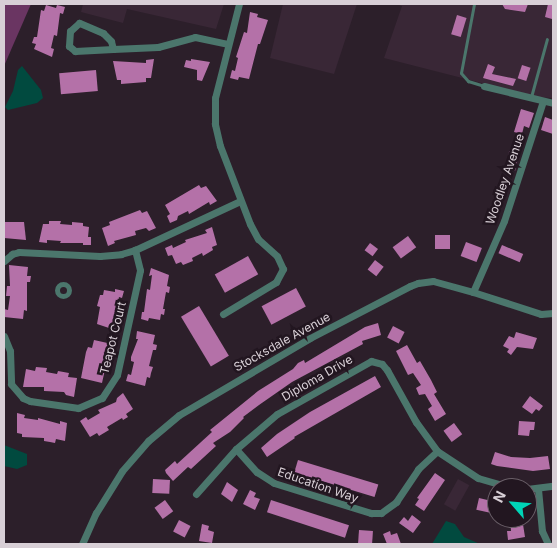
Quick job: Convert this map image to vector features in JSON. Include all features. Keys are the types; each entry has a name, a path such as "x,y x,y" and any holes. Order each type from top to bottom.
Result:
{"street":[{"path":"223,314 276,282 283,269 277,256 254,233 220,146 215,124 215,98 227,44 239,4"},
{"path":"112,49 111,41 103,33 79,24 70,31 68,46 75,50 112,49 158,46 195,37 227,44"},
{"path":"484,86 553,103"},
{"name":"Woodley Avenue","path":"473,292 504,221 543,101"},
{"path":"4,261 19,252 100,256 135,250 240,201"},
{"name":"Teapot Court","path":"4,336 10,351 10,384 23,398 30,401 78,408 102,398 117,374 140,270 135,250"},
{"name":"Stocksdale Avenue","path":"82,544 104,498 135,455 164,427 200,401 310,338 418,283 433,281 542,314 553,313"},
{"name":"Diploma Drive","path":"196,494 236,450 277,414 371,361 382,364 387,370 416,422 436,451 478,478 487,480"},
{"name":"Education Way","path":"236,450 257,472 274,483 371,513 381,512 396,502 418,469 436,451"},
{"path":"548,544 542,531 538,489 553,486"}],"lane":[{"path":"474,4 461,73 468,81 484,86"},
{"path":"531,98 547,40"}],"shaded area":[{"path":"4,4 31,4 4,66"},
{"path":"83,4 224,4 216,29 127,9 123,23 81,12"},
{"path":"283,4 357,4 334,74 270,58"},
{"path":"396,4 553,4 553,98 536,97 384,58 402,6"},
{"path":"22,66 41,90 43,98 37,103 8,110 5,107 13,91 18,70"},
{"path":"4,445 27,454 27,465 17,469 4,466"},
{"path":"458,479 469,485 455,511 444,504"},
{"path":"446,521 455,524 464,537 480,544 432,544"}],"building":[{"path":"502,4 528,4 525,12 505,9"},
{"path":"548,4 553,4 552,19 545,17"},
{"path":"46,5 56,8 57,5 65,7 63,14 60,13 57,36 54,35 51,48 54,49 52,57 34,49 36,44 32,43 34,37 37,37 41,10 44,11"},
{"path":"250,12 258,14 257,17 268,20 260,44 258,44 249,79 239,77 238,80 230,78 232,70 235,71 238,58 236,57 244,32 247,33"},
{"path":"457,15 467,18 461,37 451,34"},
{"path":"154,59 151,78 146,78 146,82 121,84 121,80 117,80 113,61 146,63 146,60"},
{"path":"191,59 210,62 202,81 197,80 197,70 184,67 186,60 191,61"},
{"path":"488,64 495,67 492,74 516,79 513,86 483,78"},
{"path":"522,65 531,68 526,81 518,78"},
{"path":"96,70 98,91 61,94 59,73"},
{"path":"521,109 534,113 529,128 524,126 522,134 514,132"},
{"path":"545,117 553,120 553,134 541,130"},
{"path":"509,151 519,154 515,171 508,166"},
{"path":"199,185 201,188 206,186 217,201 210,205 209,202 189,214 188,211 170,223 167,216 170,214 165,205"},
{"path":"140,210 142,213 147,211 156,228 149,231 146,228 135,231 136,235 114,241 115,243 108,246 102,228 110,225 109,222"},
{"path":"49,221 61,221 60,224 72,225 72,222 83,223 83,226 89,227 88,237 91,237 91,245 60,243 61,241 47,240 47,243 39,242 43,224 49,224"},
{"path":"4,222 24,222 26,240 4,238"},
{"path":"212,227 217,245 212,247 213,250 203,256 202,253 192,258 193,261 183,265 181,262 176,264 172,255 168,256 165,248 172,245 173,248 186,242 185,240 207,233 205,230"},
{"path":"435,235 450,235 450,249 435,249"},
{"path":"408,236 416,247 401,258 393,247"},
{"path":"466,242 482,248 476,262 461,256"},
{"path":"370,243 378,249 373,256 365,250"},
{"path":"502,245 523,254 520,262 498,253"},
{"path":"248,256 258,274 225,293 215,274"},
{"path":"375,260 384,267 376,276 368,269"},
{"path":"9,265 28,267 27,276 31,276 30,282 27,282 27,311 24,310 23,319 4,317 4,309 8,310 10,296 6,296 7,286 10,286"},
{"path":"151,268 169,275 167,286 170,287 169,293 166,292 163,309 165,309 164,315 161,314 160,320 149,318 148,321 141,319 142,312 144,312 147,289 150,290 152,275 149,276"},
{"path":"296,288 306,307 271,325 262,306"},
{"path":"115,289 124,291 122,298 119,297 116,311 119,312 115,330 97,324 100,307 97,306 100,295 103,295 104,290 115,292"},
{"path":"199,306 229,356 211,367 181,317"},
{"path":"378,323 381,335 362,341 363,344 292,382 259,405 243,417 230,432 213,443 216,446 191,469 188,467 173,481 166,473 165,470 175,461 177,464 212,432 210,430 258,391 293,369 298,363 304,360 305,363 365,327"},
{"path":"393,326 405,332 399,343 387,338"},
{"path":"137,331 155,335 153,344 157,345 156,350 153,350 149,366 153,367 150,378 147,377 145,386 126,381 128,374 131,375 134,362 131,361 131,357 138,339 136,339"},
{"path":"516,332 537,338 533,349 517,347 511,355 507,352 509,349 503,346 509,336 514,338"},
{"path":"94,340 112,344 110,351 107,351 102,383 81,378 86,352 88,347 92,348"},
{"path":"407,345 417,363 420,361 431,380 437,392 434,394 446,414 435,421 428,409 432,406 425,394 419,395 416,388 421,385 413,373 408,375 396,351"},
{"path":"36,367 47,368 46,372 57,374 58,371 69,373 68,377 77,378 74,397 66,395 64,392 44,391 44,387 23,387 26,369 35,371"},
{"path":"375,376 381,387 294,437 267,457 261,448 277,434 310,412"},
{"path":"123,393 133,409 126,414 128,417 123,420 122,418 107,427 109,430 99,436 97,433 90,437 80,421 86,417 88,420 100,413 98,410 116,402 117,398"},
{"path":"530,396 543,406 539,411 536,409 532,414 522,407"},
{"path":"17,413 25,415 24,418 38,420 38,418 60,424 60,421 67,423 65,441 56,439 55,443 44,441 44,438 22,437 22,434 17,433"},
{"path":"519,421 535,422 534,430 530,430 529,436 518,435"},
{"path":"454,423 462,434 452,442 443,431"},
{"path":"495,452 511,457 530,458 548,456 550,469 533,471 497,466 491,464"},
{"path":"298,460 378,485 375,497 294,472"},
{"path":"435,473 445,480 424,511 415,505 419,499 417,498"},
{"path":"153,479 170,480 169,494 152,493"},
{"path":"227,482 238,490 232,502 221,494"},
{"path":"250,490 256,493 254,497 260,499 255,510 243,504"},
{"path":"479,498 487,500 487,512 476,510"},
{"path":"165,500 173,511 163,519 154,508"},
{"path":"271,500 349,525 345,538 267,512"},
{"path":"412,515 421,522 413,533 399,523 404,517 408,521"},
{"path":"179,520 191,526 185,537 173,532"},
{"path":"202,524 209,526 208,530 214,532 212,543 199,541"},
{"path":"511,528 524,528 525,537 508,540 507,531 511,531"},
{"path":"359,530 373,531 372,544 358,543"},
{"path":"390,531 391,535 397,533 401,544 387,544 383,534"}]}
